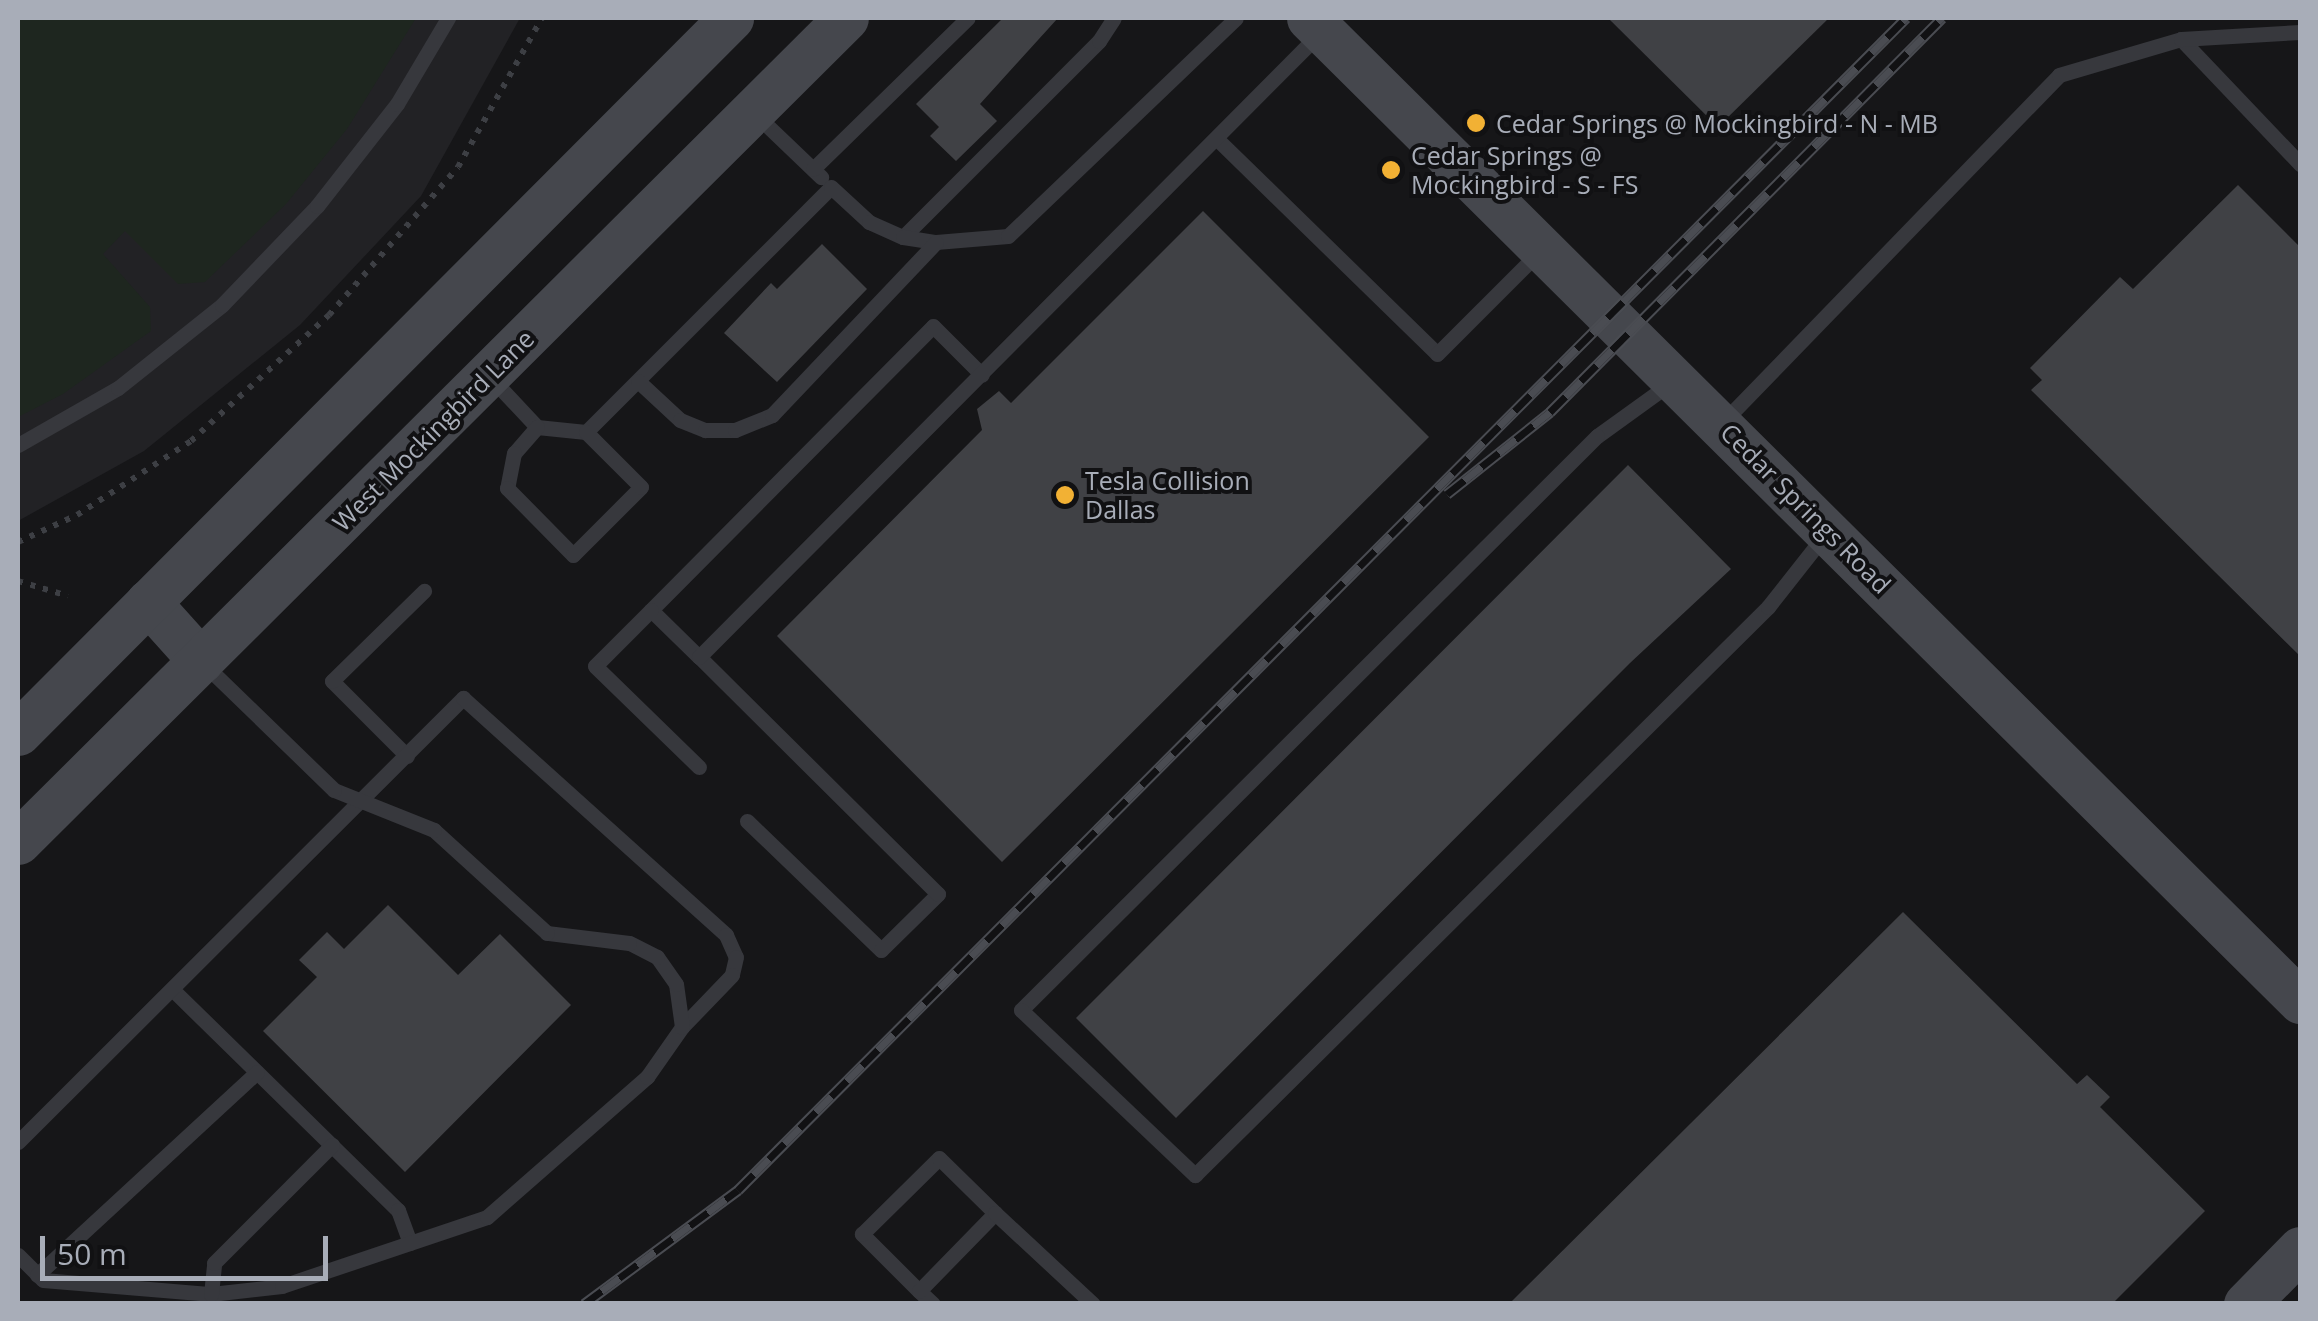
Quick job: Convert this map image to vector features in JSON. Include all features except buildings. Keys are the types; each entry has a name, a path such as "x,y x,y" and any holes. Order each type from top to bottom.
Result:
{"main road":[{"path":"650,97 690,18"},
{"path":"18,734 732,18"},
{"name":"West Mockingbird Lane","path":"18,842 846,18"},
{"name":"Cedar Springs Road","path":"1316,24 1830,530 2300,1001"},
{"path":"148,602 201,662"},
{"path":"2246,1304 2300,1249"}],"lane":[{"path":"18,445 118,388 222,305 316,206 398,104 448,18"},
{"path":"813,169 968,18"},
{"path":"903,237 1099,41 1114,18"},
{"path":"752,111 869,222 903,237 936,242 1008,236 1236,18"},
{"path":"698,657 1218,140 1316,24"},
{"path":"1722,423 2059,75 2181,38 2300,32"},
{"path":"2181,38 2300,164"},
{"path":"1218,140 1437,354 1544,247"},
{"path":"586,432 830,186"},
{"path":"638,380 680,420 705,430 735,430 772,415 936,242"},
{"path":"698,767 595,666 933,326 982,375"},
{"path":"488,375 538,426 586,432 642,486 573,556 507,488 514,453 538,426"},
{"path":"1676,378 1597,436 1021,1010 1195,1175 1768,607 1830,530"},
{"path":"406,756 332,680 424,590"},
{"path":"650,610 938,894 881,950 747,821"},
{"path":"201,662 334,790 361,803 408,814 434,830 547,933 629,943 657,957 676,984 682,1027"},
{"path":"18,1142 463,698 726,935 736,957 732,975 682,1027 648,1078 487,1217 282,1286 211,1294 110,1289 37,1275 18,1255"},
{"path":"173,990 398,1210 410,1243"},
{"path":"37,1275 257,1072"},
{"path":"211,1294 214,1262 332,1145"},
{"path":"933,1304 862,1234 939,1158 1093,1304"},
{"path":"920,1290 995,1213"}],"path":[{"path":"18,542 77,514 190,440 329,315 458,168 542,18"},
{"path":"18,581 68,596"}],"shaded area":[{"path":"18,18 520,18 421,196 300,325 144,451 18,521"},
{"path":"18,18 416,18 347,129 286,204 205,282 178,284 125,231 103,254 150,307 151,331 63,394 18,417"}],"railway":[{"path":"584,1304 738,1190 1906,18"},
{"path":"1447,494 1550,412 1942,18"}],"place":[{"name":"Cedar Springs @ Mockingbird - N - MB","path":"1476,123"},
{"name":"Cedar Springs @ Mockingbird - S - FS","path":"1391,170"},
{"name":"Tesla Collision Dallas","path":"1065,495"}]}
